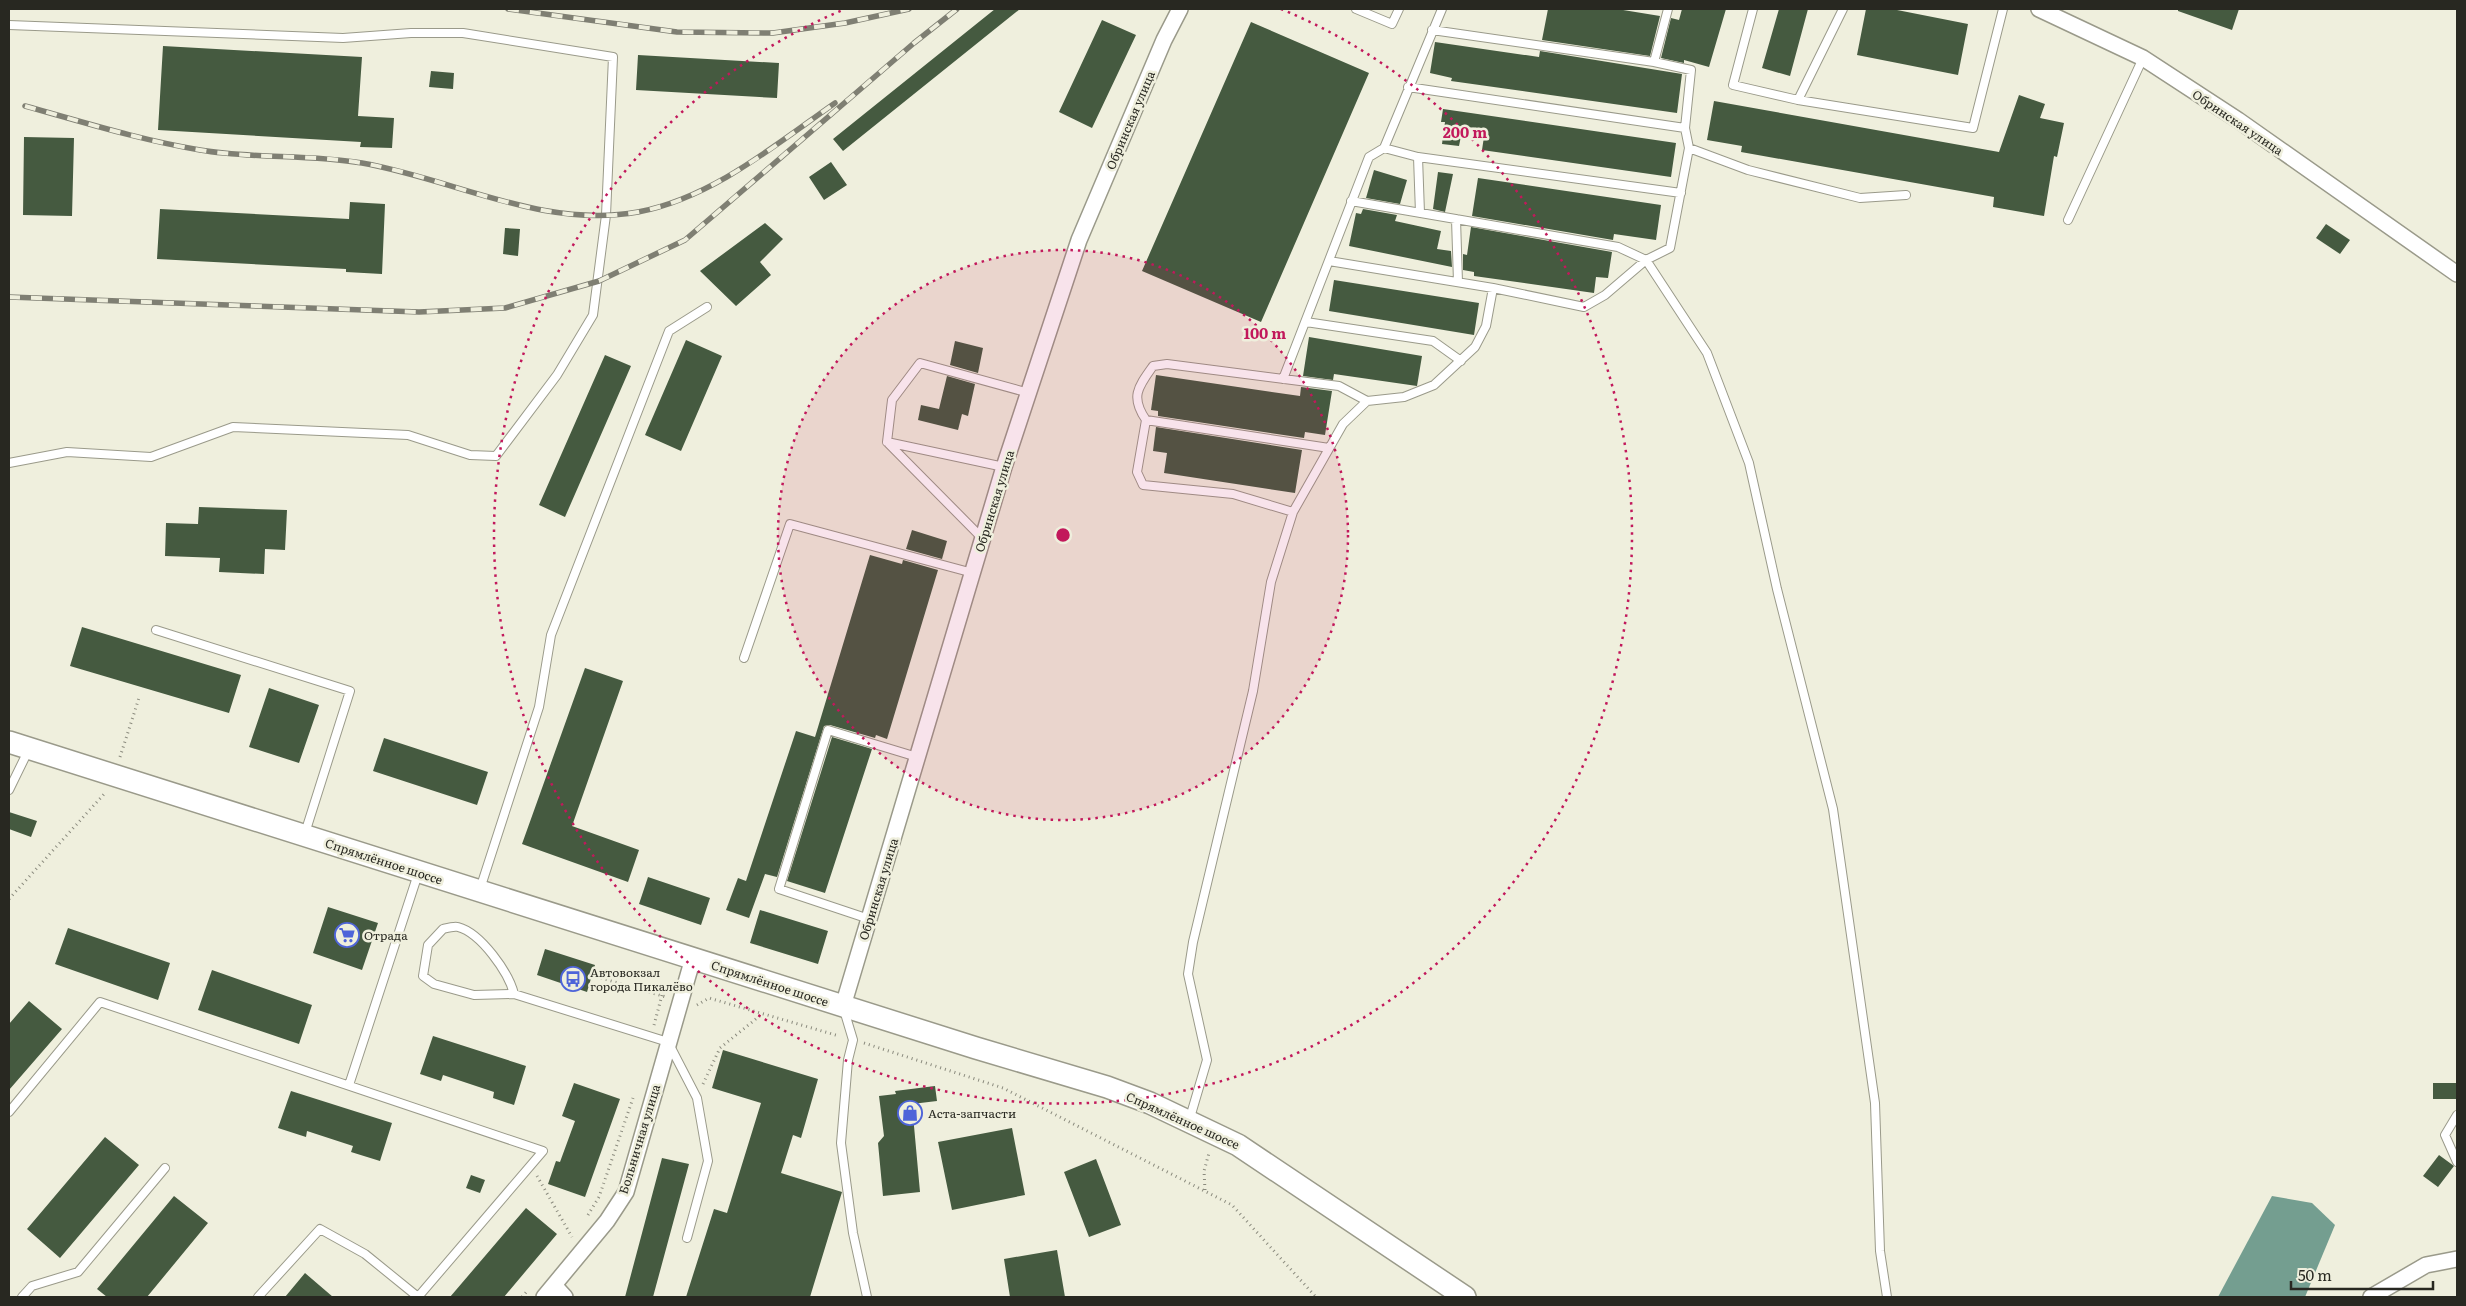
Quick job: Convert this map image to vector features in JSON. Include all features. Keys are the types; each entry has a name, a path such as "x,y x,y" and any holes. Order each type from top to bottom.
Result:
{"main road":[{"name":"Спрямлённое шоссе","path":"9,742 843,1006 1107,1087 1150,1103 1214,1133 1265,1162 1465,1297"}],"street":[{"name":"Обринская улица","path":"843,1006 1004,467 1079,240 1180,9"},
{"name":"Обринская улица","path":"2039,9 2143,58 2238,120 2457,274"},
{"name":"Больничная улица","path":"544,1297 606,1221 626,1192 693,958"},
{"path":"2371,1297 2426,1264 2457,1259"},
{"path":"554,1285 565,1297"}],"lane":[{"path":"1356,9 1392,24 1399,9"},
{"path":"1283,379 1369,157 1384,148 1442,9"},
{"path":"1654,62 1668,9"},
{"path":"1753,9 1732,85 1798,100 1973,128 2003,9"},
{"path":"1798,100 1843,9"},
{"path":"9,25 343,38 411,33 464,33 613,57 606,215 593,315 557,375 496,456 470,455 408,435 233,427 151,457 67,452 9,463"},
{"path":"1329,261 1493,288 1584,307 1605,295 1646,260 1670,248 1689,148 1685,128 1691,70 1654,62 1432,30"},
{"path":"2068,220 2143,58"},
{"path":"1408,87 1685,128"},
{"path":"1384,148 1418,157 1681,193"},
{"path":"1689,148 1748,170 1860,198 1906,196"},
{"path":"1418,157 1420,213"},
{"path":"1352,201 1618,247 1646,260 1707,353 1749,463 1777,589 1833,809 1875,1103 1880,1251 1887,1297"},
{"path":"1456,219 1458,282"},
{"path":"1294,512 1233,494 1143,486 1138,472 1146,420 1137,407 1138,388 1153,366 1167,364 1339,386 1368,401 1404,397 1434,385 1475,347 1486,326 1493,288"},
{"path":"480,891 539,706 550,635 669,331 707,306"},
{"path":"1306,322 1434,341 1460,361"},
{"path":"887,442 892,400 920,363 1028,393"},
{"path":"1189,1121 1207,1060 1188,974 1193,942 1253,691 1271,582 1294,512 1343,424 1368,401"},
{"path":"1146,420 1329,448"},
{"path":"887,442 1004,467"},
{"path":"887,442 983,539"},
{"path":"744,658 790,524 972,573"},
{"path":"156,630 350,692 304,835"},
{"path":"869,919 779,889 828,730 917,757"},
{"path":"9,790 29,748"},
{"path":"349,1085 419,872"},
{"path":"514,994 512,986 498,961 480,941 458,927 443,929 428,945 424,976 434,984 474,995 514,994 668,1042 697,1098 708,1161 687,1238"},
{"path":"9,1112 100,1002 543,1151 418,1297 365,1254 320,1229 258,1297"},
{"path":"843,1006 853,1040 848,1060 841,1143 853,1233 867,1297"},
{"path":"2457,1115 2446,1135 2457,1162"},
{"path":"22,1297 32,1286 78,1272 165,1168"}],"path":[{"path":"9,898 109,788 139,698"},
{"path":"601,978 680,1000 694,1006 709,998 853,1040 1003,1088 1232,1205 1316,1297"},
{"path":"651,1037 662,996"},
{"path":"697,1098 720,1048 762,1013"},
{"path":"587,1217 599,1197 636,1092"},
{"path":"1204,1190 1204,1170 1214,1133"},
{"path":"531,1166 572,1237"},
{"path":"565,1244 577,1230"},
{"path":"522,1297 534,1282"}],"water":[{"path":"2272,1196 2312,1203 2335,1225 2305,1297 2218,1297"}],"building":[{"path":"995,9 1020,9 843,151 833,139"},
{"path":"1548,9 1617,9 1660,16 1650,56 1542,40"},
{"path":"1682,9 1726,9 1709,67 1684,60 1684,63 1661,58 1671,18 1679,20"},
{"path":"1779,9 1808,9 1790,76 1762,68"},
{"path":"1866,9 1892,9 1968,24 1958,75 1857,55"},
{"path":"2178,9 2239,9 2232,30 2178,11"},
{"path":"1102,20 1136,35 1092,128 1059,112"},
{"path":"1251,22 1369,73 1261,322 1142,271"},
{"path":"1435,42 1539,57 1540,51 1682,74 1677,113 1451,81 1452,78 1430,73"},
{"path":"163,46 362,57 358,116 394,118 392,148 360,147 361,142 158,130"},
{"path":"638,55 779,63 777,98 636,90"},
{"path":"431,71 454,73 453,89 429,87"},
{"path":"2019,95 2045,104 2040,118 2064,123 2057,157 2054,156 2044,216 1993,207 1994,197 1741,152 1742,146 1707,140 1714,101 1999,152"},
{"path":"1443,109 1676,143 1671,177 1482,150 1485,130 1463,126 1459,146 1442,144 1445,122 1441,122"},
{"path":"24,137 74,138 72,216 23,215"},
{"path":"831,162 847,185 824,200 809,177"},
{"path":"1374,170 1407,180 1400,204 1366,198"},
{"path":"1438,172 1453,174 1445,212 1433,209"},
{"path":"1478,178 1661,205 1656,240 1614,234 1613,240 1472,216"},
{"path":"350,202 385,204 382,274 346,272 346,269 157,259 160,209 349,219"},
{"path":"1363,209 1397,215 1395,221 1441,231 1437,249 1451,251 1452,267 1349,246 1356,213 1361,214"},
{"path":"765,223 783,239 760,262 771,275 736,306 700,271"},
{"path":"2326,224 2350,240 2340,254 2316,238"},
{"path":"1471,227 1612,252 1608,278 1596,277 1594,293 1474,276 1474,272 1463,270 1463,254 1467,255"},
{"path":"505,228 520,229 518,256 503,254"},
{"path":"1334,280 1479,303 1474,335 1329,311"},
{"path":"1309,337 1422,356 1417,386 1334,374 1333,380 1303,376"},
{"path":"686,340 722,356 681,451 645,435"},
{"path":"955,341 983,348 978,373 950,365"},
{"path":"605,355 631,366 565,517 539,505"},
{"path":"1156,375 1300,396 1301,387 1332,391 1325,435 1305,432 1304,438 1158,416 1158,411 1151,410"},
{"path":"947,376 975,384 968,416 962,414 958,430 918,420 921,405 939,409"},
{"path":"1156,427 1302,450 1295,493 1164,473 1167,453 1153,451"},
{"path":"199,507 287,510 285,550 265,549 264,574 219,572 220,558 165,556 166,523 198,524"},
{"path":"912,530 947,541 942,559 906,549"},
{"path":"870,555 902,564 903,560 938,570 887,739 876,735 875,738 830,725 824,726 777,877 765,874 749,918 726,910 738,878 746,881 796,731 815,737"},
{"path":"82,627 241,675 229,713 70,666"},
{"path":"585,668 623,681 572,826 639,850 628,882 522,844"},
{"path":"269,688 319,705 299,763 249,747"},
{"path":"832,737 872,749 825,893 787,881"},
{"path":"384,738 488,772 477,805 373,771"},
{"path":"9,812 37,821 31,837 9,829"},
{"path":"648,877 710,898 701,925 639,904"},
{"name":"Отрада","path":"328,907 378,923 362,970 313,953"},
{"path":"760,910 828,931 818,964 750,943"},
{"path":"68,928 170,963 158,1000 55,964"},
{"path":"545,949 595,965 587,992 537,975"},
{"path":"212,970 312,1005 299,1044 198,1010"},
{"path":"29,1001 62,1029 9,1090 9,1024"},
{"path":"433,1036 526,1066 514,1105 493,1098 494,1092 443,1075 441,1081 420,1074"},
{"path":"723,1050 818,1079 801,1138 793,1135 781,1173 842,1192 810,1297 686,1297 714,1209 727,1213 761,1103 712,1088"},
{"path":"574,1083 620,1099 585,1197 548,1184 556,1161 560,1162 575,1121 562,1116"},
{"path":"2433,1083 2457,1083 2457,1099 2433,1099"},
{"path":"935,1086 937,1101 912,1104 920,1192 883,1196 878,1143 884,1136 879,1096 896,1094 895,1091"},
{"path":"291,1091 392,1123 380,1161 351,1152 353,1146 307,1131 306,1137 278,1128"},
{"path":"1012,1128 1025,1195 952,1210 938,1142"},
{"path":"105,1137 139,1165 60,1258 27,1229"},
{"path":"2439,1155 2454,1166 2438,1187 2423,1176"},
{"path":"662,1158 689,1164 653,1297 625,1297"},
{"path":"1096,1159 1121,1225 1089,1237 1064,1172"},
{"path":"471,1175 485,1180 480,1193 466,1188"},
{"path":"174,1196 208,1223 147,1297 107,1297 97,1289"},
{"path":"526,1208 557,1234 504,1297 450,1297"},
{"path":"1057,1250 1065,1297 1010,1297 1004,1259"},
{"path":"305,1273 333,1297 285,1297"}],"railway":[{"path":"508,9 677,32 773,33 845,23 909,9"},
{"path":"9,297 419,312 505,308 599,281 685,240 914,43 957,9"},
{"path":"25,106 178,146 220,153 321,158 362,163 396,170 498,200 533,208 567,214 602,215 638,212 692,195 742,168 835,103"}],"place":[{"name":"Отрада","path":"347,935"},
{"name":"Автовокзал города Пикалёво","path":"573,979"},
{"name":"Аста-запчасти","path":"910,1113"}]}
